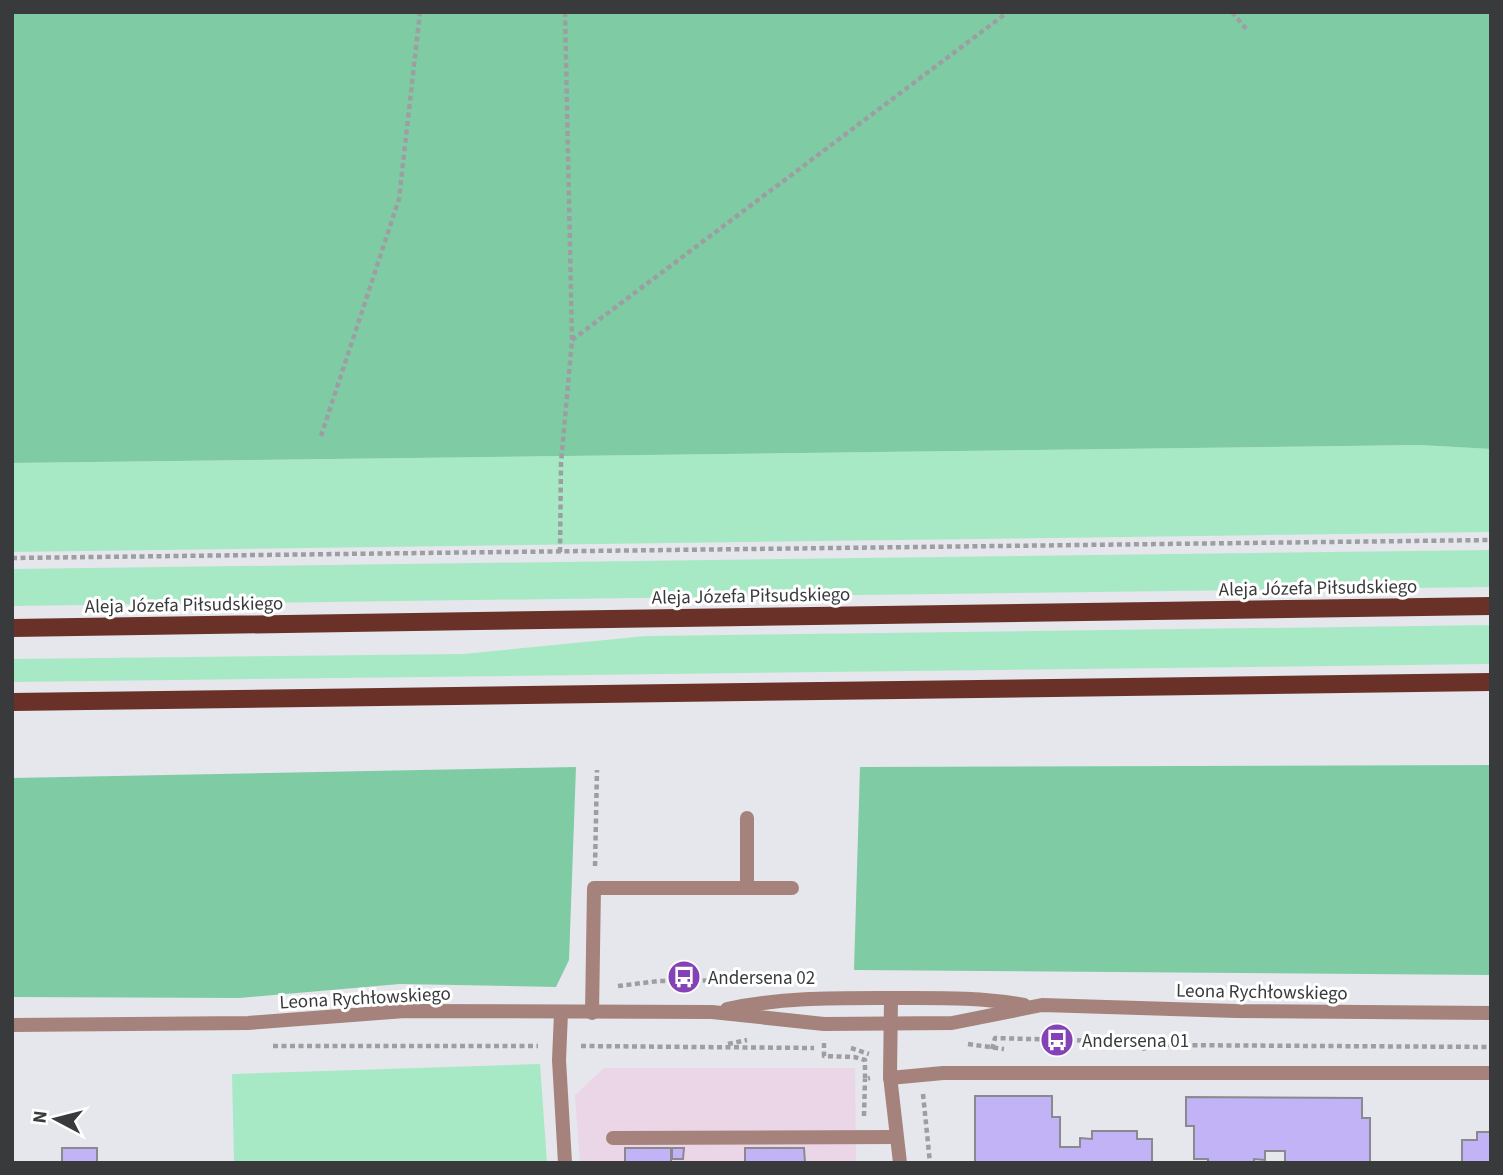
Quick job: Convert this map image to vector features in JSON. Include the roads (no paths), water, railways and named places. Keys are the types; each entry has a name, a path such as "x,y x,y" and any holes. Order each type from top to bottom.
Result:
{"main road":[{"name":"Aleja Józefa Piłsudskiego","path":"12,628 1491,606"},
{"path":"12,702 1491,682"}],"street":[{"path":"747,818 747,888"},
{"path":"592,1013 594,888 792,888"},
{"path":"891,998 890,1078 900,1163"},
{"name":"Leona Rychłowskiego","path":"712,1012 786,999 951,998 1032,1006 1491,1013"},
{"name":"Leona Rychłowskiego","path":"15,1024 248,1023 405,1012 712,1012 824,1024 952,1023 1032,1006"},
{"path":"561,1013 565,1163"},
{"path":"890,1078 921,1074 1491,1073"},
{"path":"613,1138 896,1137"}],"place":[{"name":"Andersena 02","path":"684,977"},
{"name":"Andersena 01","path":"1057,1040"}]}
